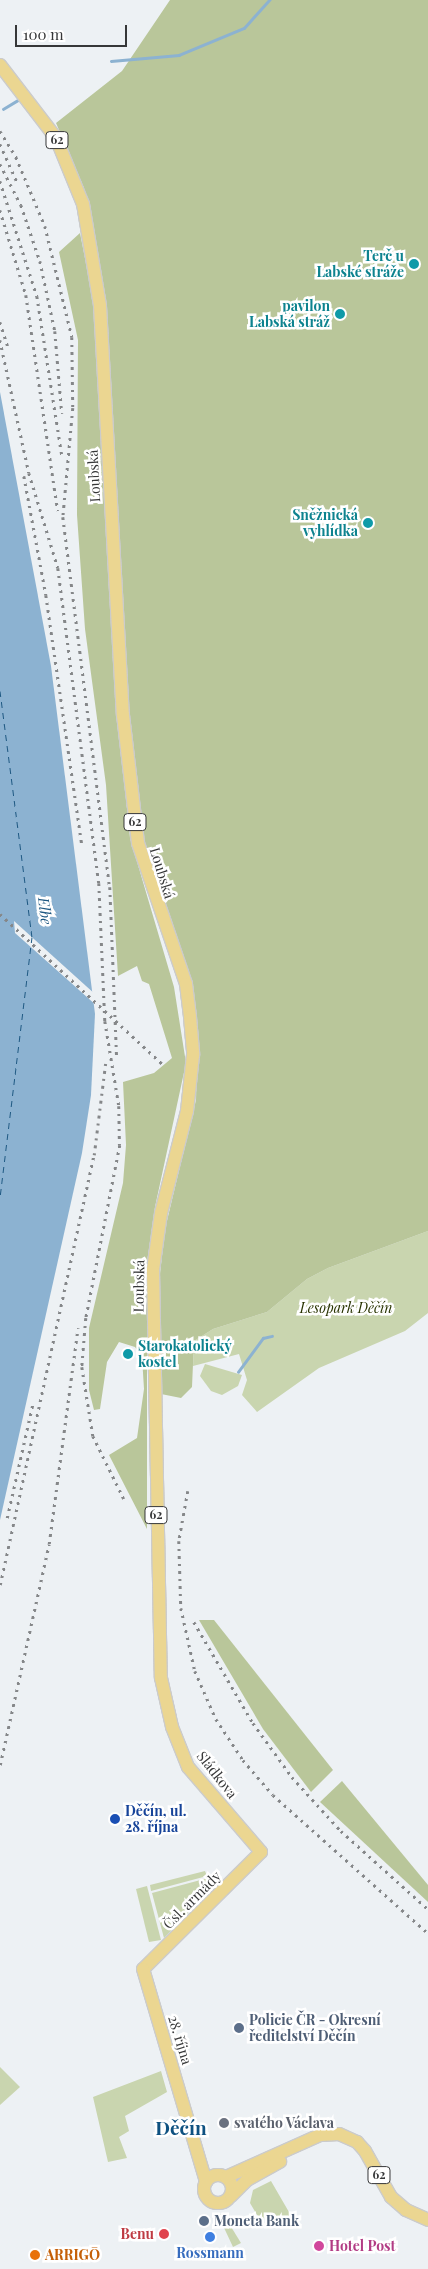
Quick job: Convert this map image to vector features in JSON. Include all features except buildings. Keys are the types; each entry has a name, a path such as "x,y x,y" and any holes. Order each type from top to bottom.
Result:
{"main road":[{"name":"Loubská","path":"0,65 56,138 83,204 100,306 124,716 138,843 186,984 190,1017 193,1055 187,1111 161,1213 153,1270 161,1678"},
{"name":"Sládkova","path":"161,1678 172,1727 188,1767 261,1852"},
{"name":"Čsl. armády","path":"143,1969 261,1852"},
{"name":"28. října","path":"143,1969 186,2121 206,2182"},
{"name":"28. října","path":"186,2121 212,2168 224,2176"},
{"name":"62","path":"224,2176 329,2134 357,2142 391,2197 406,2210 428,2220"},
{"name":"62","path":"231,2196 247,2180 306,2142"},
{"path":"224,2176 232,2183 231,2196 221,2204 214,2203 204,2194 206,2182 224,2176"}],"green space":[{"path":"170,0 428,0 428,1231 328,1268 307,1279 267,1312 213,1329 194,1341 192,1387 181,1398 161,1394 159,1283 165,1229 196,1100 198,1028 192,983 142,838 129,715 107,312 84,188 56,123 122,71"},
{"path":"80,233 95,309 117,709 130,838 174,987 186,1063 155,1207 147,1263 147,1529 109,1455 137,1438 144,1389 142,1357 135,1347 119,1342 107,1362 100,1409 94,1410 89,1390 89,1328 123,1183 126,1145 123,1082 154,1073 172,1058 149,984 142,981 137,966 118,976 106,785 85,629 77,515 78,340 59,252"},
{"name":"Lesopark Děčín","path":"428,1231 428,1313 405,1331 319,1368 257,1412 242,1395 247,1380 239,1354 193,1366 194,1341 213,1329 267,1312 307,1279 328,1268"},
{"path":"205,1364 242,1375 238,1386 222,1395 211,1391 200,1376"},
{"path":"199,1620 214,1620 333,1770 311,1792 263,1729"},
{"path":"342,1781 428,1885 428,1902 320,1802"},
{"path":"205,1871 207,1876 151,1891 150,1885"},
{"path":"208,1878 214,1886 164,1938 152,1893"},
{"path":"147,1886 161,1940 149,1942 136,1889"},
{"path":"0,2067 20,2087 0,2105"},
{"path":"161,2071 167,2092 125,2116 129,2131 119,2137 127,2158 108,2162 93,2097"},
{"path":"271,2181 293,2219 283,2224 274,2213 260,2220 250,2203 253,2190"},
{"path":"221,2214 225,2217 241,2243 233,2247 218,2215"}],"water":[{"name":"Elbe","path":"0,392 51,666 95,1014 91,1095 82,1153 0,1520"}],"pier":[{"path":"14,921 96,995 97,1006 15,933"}],"waterway":[{"path":"111,61 179,55 244,28 269,0"},
{"path":"3,109 21,98"},
{"path":"238,1372 263,1338 272,1336"}],"ferry route":[{"path":"0,691 32,937 0,1196"}],"railway":[{"path":"0,131 16,157 45,226 72,337 73,408 63,517 110,887 117,1059"},
{"path":"0,144 18,184"},
{"path":"0,164 21,205 40,261 55,331 62,414"},
{"path":"0,181 37,296 62,455"},
{"path":"0,210 26,295 58,511"},
{"path":"0,322 8,346"},
{"path":"0,340 29,473 58,568 99,883 105,1021 119,1106 120,1145 86,1318 82,1367 93,1436 124,1499"},
{"path":"24,476 46,595 82,846"},
{"path":"0,914 165,1066"},
{"path":"0,1585 94,1155 106,1059"},
{"path":"0,1765 49,1544 78,1328"},
{"path":"7,1518 33,1403"},
{"path":"188,1491 179,1541 181,1608 195,1671 216,1719 243,1760 273,1795 428,1933"},
{"path":"194,1622 253,1723 292,1777 341,1831 428,1909"}],"place":[{"name":"Terč u Labské stráže","path":"414,264"},
{"name":"pavilon Labská stráž","path":"340,314"},
{"name":"Sněžnická vyhlídka","path":"368,523"},
{"name":"Starokatolický kostel","path":"128,1354"},
{"name":"Děčín, ul. 28. října","path":"115,1819"},
{"name":"Policie ČR - Okresní ředitelství Děčín","path":"239,2028"},
{"name":"svatého Václava","path":"224,2123"},
{"name":"Moneta Bank","path":"204,2221"},
{"name":"Benu","path":"164,2234"},
{"name":"Rossmann","path":"210,2237"},
{"name":"Hotel Post","path":"319,2246"},
{"name":"ARRIGŌ","path":"35,2255"}],"district":[{"name":"Děčín","path":"181,2128"}]}
